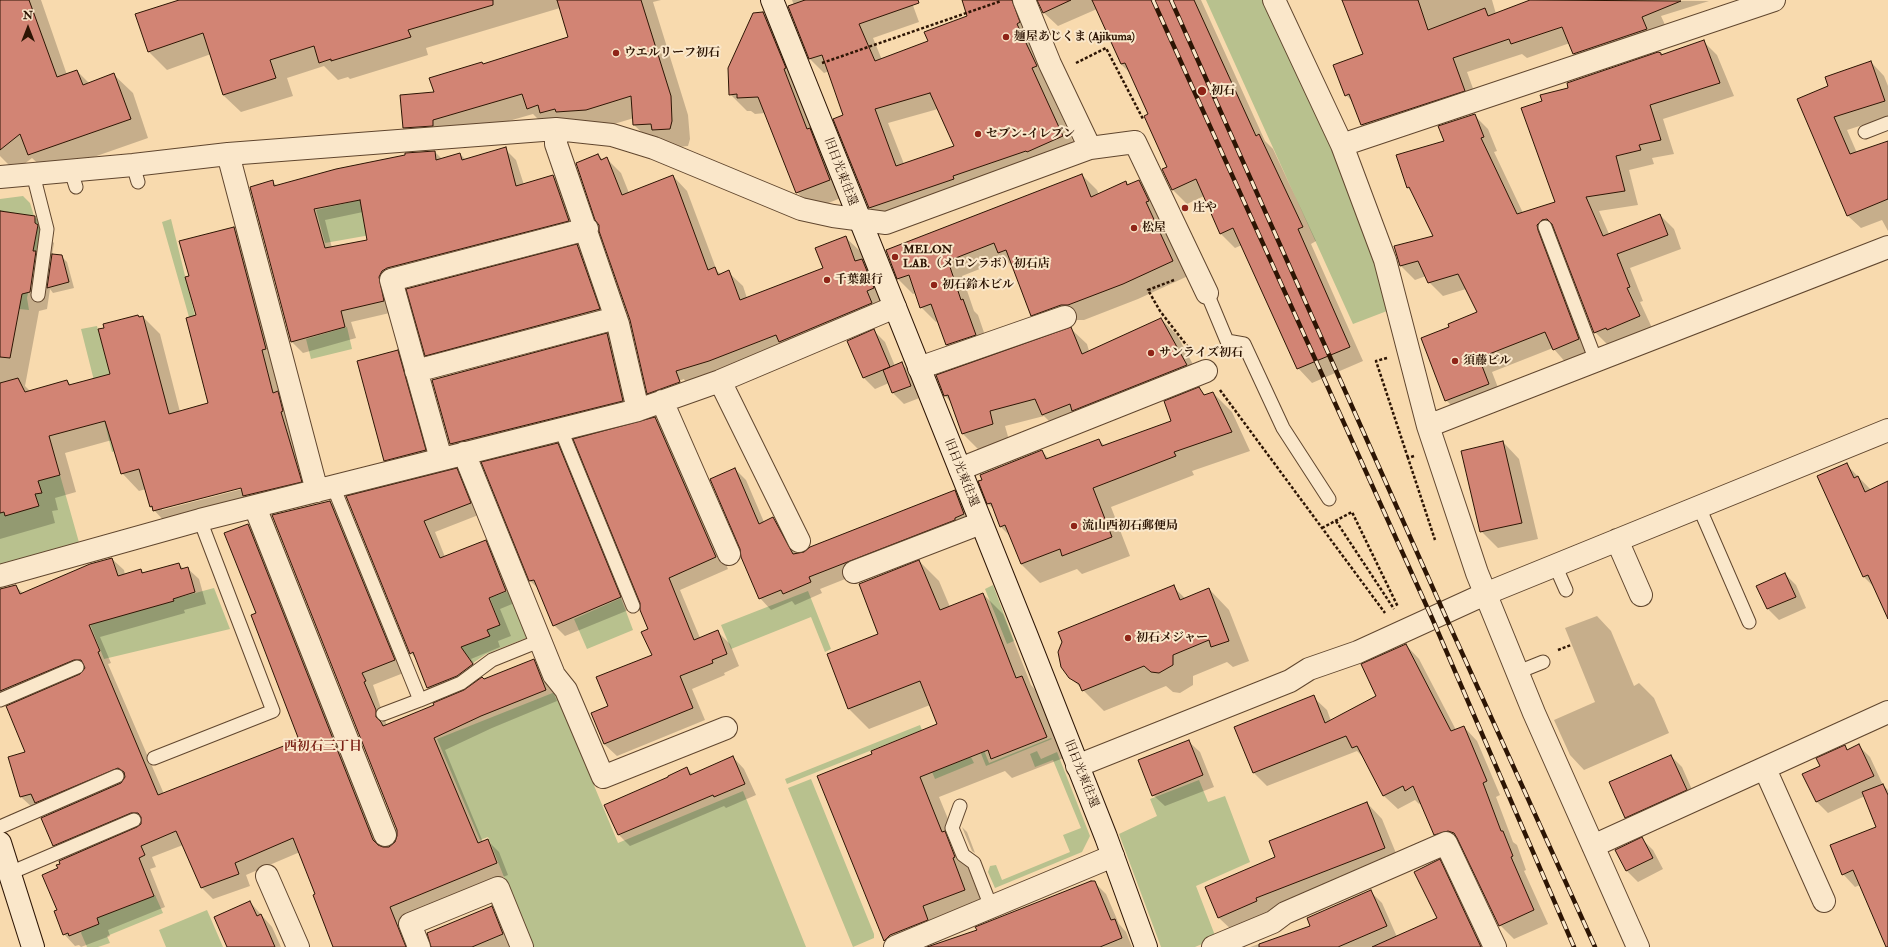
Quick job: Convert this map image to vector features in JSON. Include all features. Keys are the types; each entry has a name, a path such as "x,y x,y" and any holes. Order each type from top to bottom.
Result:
{"street":[{"name":"旧日光東往還","path":"772,0 1029,640 1113,856 1146,947"},
{"path":"1024,0 1050,64 1090,148"},
{"path":"1274,0 1342,144 1385,260 1428,426 1485,594 1534,713 1638,947"},
{"path":"1342,144 1774,0"},
{"path":"0,177 33,174 74,179 136,174 228,154 556,129 612,135 654,148 801,208 832,216 886,224 1090,148 1135,142 1207,293"},
{"path":"556,129 556,144 587,229 616,318 638,410"},
{"path":"228,154 325,489"},
{"path":"441,459 391,280 587,229"},
{"path":"1428,426 1596,361 1860,251 1888,248"},
{"path":"0,576 200,520 638,410 720,380 895,307"},
{"path":"919,368 1065,317"},
{"path":"416,371 616,318"},
{"path":"960,469 1206,371"},
{"path":"720,380 799,541"},
{"path":"662,401 729,554"},
{"path":"1077,766 1290,681 1309,669 1358,652 1396,622 1485,594 1888,430"},
{"path":"464,453 539,641 554,675 566,690 603,777 726,728"},
{"path":"255,507 385,835"},
{"path":"854,572 981,523"},
{"path":"1617,540 1641,594"},
{"path":"1593,846 1888,712"},
{"path":"1765,769 1824,901"},
{"path":"0,841 33,947"},
{"path":"1213,947 1274,922 1285,913 1446,843 1496,947"},
{"path":"897,947 991,906 1113,856"},
{"path":"266,876 298,947"},
{"path":"419,947 410,924 498,888 522,947"}],"lane":[{"path":"1865,132 1888,123"},
{"path":"33,174 47,229 38,294"},
{"path":"1545,227 1596,361"},
{"path":"1207,293 1228,341 1244,344 1283,428 1329,499"},
{"path":"561,430 633,606"},
{"path":"325,489 420,700"},
{"path":"1699,507 1748,622"},
{"path":"154,758 273,711 200,520"},
{"path":"1556,565 1566,590"},
{"path":"383,714 461,683 492,660 539,641"},
{"path":"1518,672 1543,662"},
{"path":"0,700 78,667"},
{"path":"0,841 117,776"},
{"path":"960,806 952,828 963,855 974,863 991,906"},
{"path":"10,873 134,820"}],"path":[{"path":"801,71 1005,0"},
{"path":"1070,66 1106,48 1143,120"},
{"path":"1180,278 1148,290 1160,311 1322,528 1396,622"},
{"path":"1392,357 1376,361 1408,458"},
{"path":"1322,528 1352,512 1401,613 1396,622"},
{"path":"1336,521 1396,622"}],"green space":[{"path":"1206,0 1264,0 1333,146 1376,263 1387,311 1353,324"},
{"path":"23,196 30,203 34,216 0,211 0,199"},
{"path":"360,200 393,231 325,243 316,210"},
{"path":"36,216 40,233 27,298 29,310 19,309 32,242 35,242 38,225 35,223"},
{"path":"171,219 195,316 189,317 162,222"},
{"path":"97,326 130,447 112,452 81,329"},
{"path":"347,327 352,349 311,359 306,339"},
{"path":"60,475 80,546 0,569 0,513 39,506 35,494 42,492 38,481"},
{"path":"993,585 1014,641 1007,644 985,589"},
{"path":"214,588 230,629 104,659 86,614 120,616"},
{"path":"511,590 528,633 526,638 486,654 473,663 466,654 451,666 445,647 478,634 480,640 489,636 487,630 500,625 490,598"},
{"path":"808,591 831,649 825,652 811,617 731,649 721,625"},
{"path":"621,598 633,630 587,649 574,619"},
{"path":"555,692 618,843 743,791 806,947 532,947 488,837 480,840 437,739"},
{"path":"969,712 989,763 1051,738 1052,739 986,766 968,721"},
{"path":"920,725 922,730 787,784 785,779"},
{"path":"1037,751 1041,759 1057,752 1090,836 1082,852 995,888 988,872 990,866 996,865 1002,880 1070,852 1063,835 1081,828 1053,760 1035,767 1030,754"},
{"path":"971,757 974,763 935,779 932,772"},
{"path":"811,779 874,934 874,938 853,947 788,788"},
{"path":"1199,780 1208,802 1225,796 1250,862 1196,886 1216,938 1195,947 1161,947 1119,834 1157,816 1150,799"},
{"path":"155,895 163,913 107,936 110,943 98,947 87,947 81,933 82,931 99,924 96,914 115,911"},
{"path":"207,910 223,947 166,947 159,930"}],"building":[{"path":"0,0 29,0 57,77 77,70 83,85 114,73 131,119 28,155 20,134 0,150"},
{"path":"179,0 493,0 493,5 408,30 411,37 331,61 331,59 319,63 314,46 270,60 276,78 223,95 203,33 148,52 135,14"},
{"path":"557,0 641,0 671,96 672,121 670,129 652,130 651,124 633,125 631,96 586,110 556,112 555,109 540,113 538,105 527,109 522,94 433,120 433,126 403,128 400,95 434,92 429,78 482,62 483,64 568,37"},
{"path":"805,0 918,0 919,3 859,24 875,61 928,41 924,32 967,16 962,0 1012,0 1020,22 1017,24 1037,66 1032,68 1063,136 1027,152 1026,151 953,176 954,179 869,208 833,119 843,115 822,55 809,59 788,6","holes":["930,93 954,146 896,166 875,109"]},
{"path":"1037,0 1071,0 1043,13"},
{"path":"1092,0 1194,0 1256,136 1259,134 1303,227 1298,229 1350,347 1297,369 1233,228 1220,234 1196,179 1172,190 1162,169 1167,167 1144,116 1148,114 1125,63 1121,64"},
{"path":"1342,0 1418,0 1428,30 1485,8 1488,16 1530,0 1681,1 1642,17 1647,29 1573,54 1562,27 1511,44 1509,39 1453,58 1465,91 1361,125 1349,94 1345,96 1333,65 1363,54"},
{"path":"763,12 786,68 784,69 807,129 810,128 830,180 796,193 758,97 737,98 737,94 729,95 728,68 753,13"},
{"path":"1704,40 1720,83 1650,105 1661,140 1639,145 1641,150 1616,156 1625,191 1586,197 1603,236 1660,214 1668,235 1617,254 1630,287 1627,288 1640,316 1607,330 1606,328 1594,333 1552,224 1547,219 1542,220 1537,225 1538,230 1579,339 1553,350 1545,332 1479,358 1489,384 1445,401 1421,338 1449,327 1448,324 1477,312 1458,274 1428,283 1418,261 1400,266 1394,246 1433,236 1409,187 1407,188 1396,155 1444,141 1438,126 1475,114 1484,137 1481,138 1517,214 1555,202 1521,108 1542,101 1540,95 1568,88 1567,83 1658,52 1661,53 1661,55"},
{"path":"1871,61 1885,101 1834,117 1850,154 1888,141 1888,199 1847,216 1797,99 1828,86 1825,77"},
{"path":"506,147 516,186 553,175 569,221 387,268 382,271 379,277 384,301 341,311 345,327 291,342 250,187 273,180 274,186 336,169 405,155 405,153 435,151 436,160 460,153 462,160","holes":["360,200 367,240 325,248 314,209"]},
{"path":"598,154 601,160 607,157 622,195 673,175 708,270 715,267 718,275 729,270 740,300 823,268 815,248 846,236 855,261 862,259 874,288 867,291 872,303 779,342 776,335 709,361 676,371 680,382 647,394 630,320 599,231 599,225 595,220 576,163"},
{"path":"1082,174 1091,197 1126,181 1127,185 1139,180 1149,201 1146,202 1173,261 1123,284 1068,305 1061,305 1031,316 1006,250 998,253 994,243 948,261 961,300 963,299 976,335 946,345 931,304 920,308 909,275 897,279 886,250"},
{"path":"0,211 35,216 35,223 38,225 33,251 36,251 30,292 22,294 10,358 0,357"},
{"path":"234,227 266,349 262,350 273,393 278,391 283,411 281,412 302,482 243,496 241,488 153,511 152,506 150,507 139,469 121,474 105,421 49,436 60,475 38,481 42,493 35,494 39,506 5,516 4,512 0,513 0,383 18,378 25,392 67,380 69,385 110,374 98,329 104,328 103,324 138,315 139,317 143,316 169,414 208,403 186,318 196,315 185,277 189,276 179,241"},
{"path":"577,244 600,309 425,356 406,289"},
{"path":"52,254 62,255 69,282 47,288"},
{"path":"1161,318 1187,365 1072,411 1070,404 1042,415 1035,399 990,411 993,424 962,434 948,395 944,396 936,375 1071,327 1082,354"},
{"path":"874,329 890,367 863,378 847,341"},
{"path":"607,333 623,401 450,444 432,380"},
{"path":"398,350 426,450 384,461 357,361"},
{"path":"902,362 911,386 892,393 883,370"},
{"path":"1199,387 1204,395 1213,392 1232,432 1174,452 1176,456 1093,488 1112,537 1062,556 1060,549 1021,564 1005,525 1000,527 991,503 987,504 978,481 982,480 980,475 1042,450 1046,459 1099,439 1102,446 1171,421 1164,401"},
{"path":"655,417 716,557 669,578 694,640 718,630 727,654 712,660 713,663 680,676 693,708 604,744 591,713 608,706 596,677 652,655 641,632 648,629 640,610 640,603 573,439"},
{"path":"1503,441 1522,523 1480,532 1461,451"},
{"path":"558,443 621,597 553,626 534,580 529,581 481,462"},
{"path":"1847,463 1854,478 1858,476 1865,492 1888,481 1888,619 1868,575 1863,577 1817,476"},
{"path":"457,468 471,503 424,521 440,558 486,540 506,591 489,598 500,625 487,630 490,636 461,647 473,664 457,676 427,688 413,652 410,654 346,496"},
{"path":"735,468 759,524 773,517 793,554 804,552 810,547 955,490 964,514 955,518 955,520 809,577 811,582 783,594 781,590 759,599 741,557 740,549 710,479"},
{"path":"330,501 395,660 362,673 366,681 364,682 376,710 376,717 383,726 434,705 433,703 464,690 482,677 484,679 534,659 546,690 481,716 434,738 478,843 488,839 497,863 390,907 406,947 333,947 313,895 315,894 293,838 235,863 239,874 201,888 176,831 141,846 145,855 139,858 154,896 97,918 99,924 69,936 68,933 63,935 54,911 57,910 42,875 58,868 56,865 60,864 59,861 137,827 141,824 141,817 138,813 131,813 53,846 41,818 121,783 125,777 124,772 118,768 35,803 31,794 20,797 8,757 25,752 6,706 80,674 85,668 81,660 74,660 0,691 0,589 16,585 20,594 90,564 112,558 118,576 141,569 142,573 179,563 181,569 188,567 195,592 173,599 174,601 89,625 100,651 98,652 158,795 299,740 251,615 256,613 224,533 248,524 373,840 378,845 389,847 395,842 397,830 272,515"},
{"path":"919,560 940,610 983,593 1016,678 1022,676 1047,737 991,759 988,750 920,777 942,832 945,831 965,890 923,906 928,920 890,935 884,941 817,776 872,754 871,751 937,724 920,681 848,709 827,654 878,634 859,584"},
{"path":"1785,573 1796,597 1767,609 1756,586"},
{"name":"初石メジャー","path":"1174,585 1180,600 1209,588 1229,641 1211,647 1209,640 1173,655 1173,665 1159,673 1151,672 1144,666 1082,691 1079,684 1069,678 1061,667 1058,652 1062,642 1058,632"},
{"path":"1406,644 1451,731 1464,726 1487,781 1483,783 1501,831 1503,831 1513,856 1511,857 1534,910 1499,926 1454,833 1448,831 1434,835 1413,786 1405,791 1403,786 1383,796 1357,746 1352,748 1346,736 1253,773 1234,727 1314,695 1325,723 1376,696 1361,664"},
{"path":"1189,740 1203,775 1152,796 1138,760"},
{"path":"1859,744 1874,776 1816,802 1802,774 1820,766 1816,758 1845,745 1847,750"},
{"path":"1671,755 1687,790 1625,818 1609,782"},
{"path":"733,756 745,784 714,797 713,795 618,835 604,805 687,767 690,775"},
{"path":"1883,784 1888,795 1888,947 1886,947 1853,870 1842,875 1830,845 1876,827 1862,792"},
{"path":"1367,802 1385,848 1256,898 1257,901 1218,918 1205,887 1275,857 1269,841"},
{"path":"1642,837 1653,858 1626,871 1615,850"},
{"path":"1440,859 1481,947 1372,947 1437,918 1414,872"},
{"path":"1091,881 1095,881 1111,920 1115,919 1122,938 1100,947 927,947 977,930 975,927"},
{"path":"1371,890 1387,926 1338,947 1259,947 1259,944 1310,926 1307,918"},
{"path":"250,901 257,916 261,914 275,947 227,947 214,917"},
{"path":"492,906 503,934 472,947 431,947 427,933"}],"railway":[{"path":"1153,0 1432,618 1574,947"},
{"path":"1171,0 1444,613 1595,947"}],"place":[{"name":"麺屋あじくま (Ajikuma)","path":"1006,37"},
{"name":"ウエルリーフ初石","path":"616,53"},
{"name":"初石","path":"1202,91"},
{"name":"セブン-イレブン","path":"978,134"},
{"name":"庄や","path":"1185,208"},
{"name":"松屋","path":"1134,228"},
{"name":"MELON LAB.（メロンラボ）初石店","path":"895,257"},
{"name":"千葉銀行","path":"827,280"},
{"name":"初石鈴木ビル","path":"934,285"},
{"name":"サンライズ初石","path":"1151,353"},
{"name":"須藤ビル","path":"1455,361"},
{"name":"流山西初石郵便局","path":"1074,526"},
{"name":"初石メジャー","path":"1128,638"}],"district":[{"name":"西初石三丁目","path":"323,747"}]}
